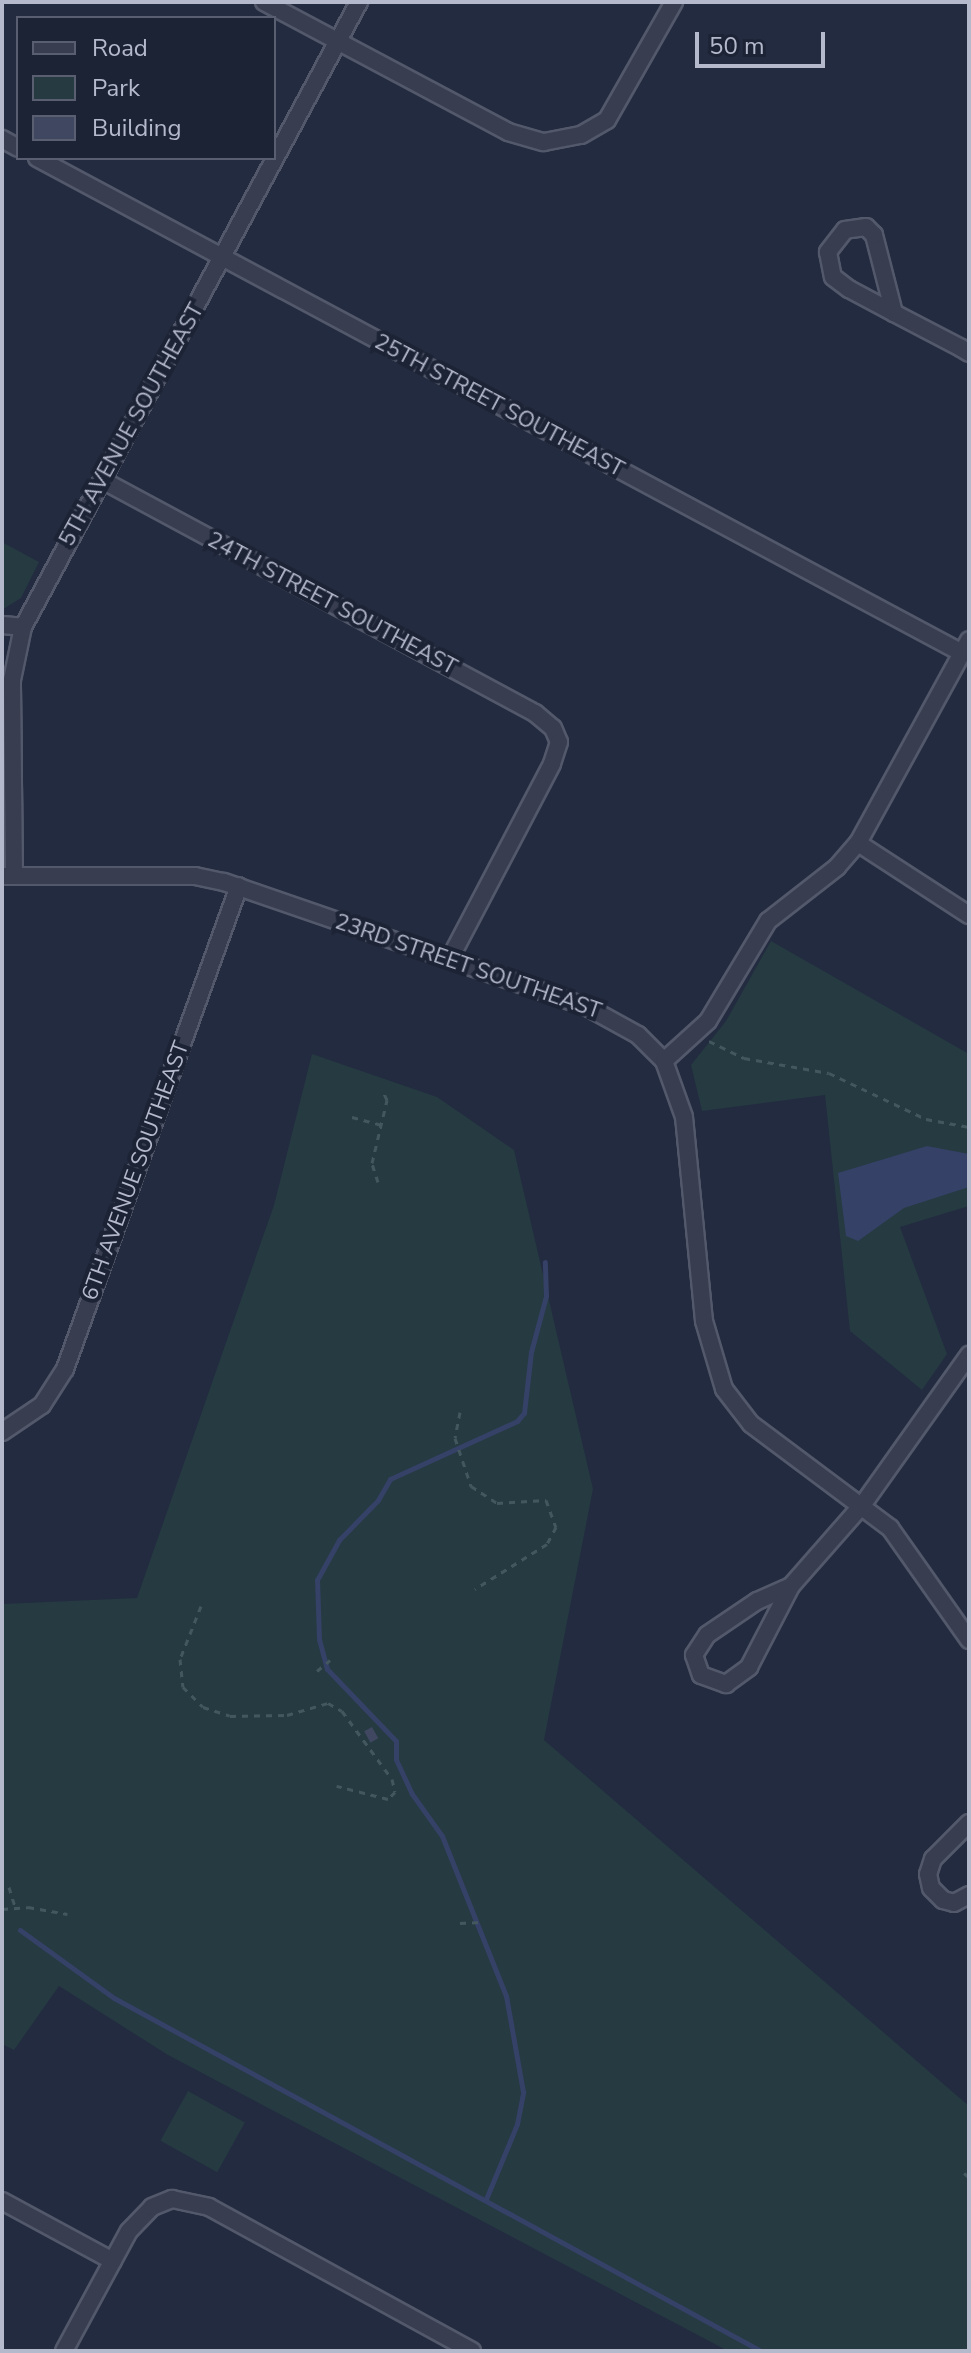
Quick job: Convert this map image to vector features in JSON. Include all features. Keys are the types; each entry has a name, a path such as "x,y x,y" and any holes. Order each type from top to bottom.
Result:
{"street":[{"path":"264,2 521,138 544,142 581,135 615,110 674,2"},
{"name":"5TH AVENUE SOUTHEAST","path":"276,157 359,2"},
{"name":"25TH STREET SOUTHEAST","path":"41,160 965,647"},
{"name":"5TH AVENUE SOUTHEAST","path":"8,876 12,680 23,627 274,160"},
{"path":"894,313 874,235 866,227 845,230 828,252 833,277 894,313 969,353"},
{"name":"24TH STREET SOUTHEAST","path":"102,480 535,713 557,734 552,764 449,960"},
{"path":"2,625 23,627"},
{"path":"965,647 858,843 837,867 768,921 698,1034 664,1061 684,1117 704,1321 718,1377 751,1424 863,1504 898,1537 969,1640"},
{"path":"858,843 969,915"},
{"name":"23RD STREET SOUTHEAST","path":"8,876 195,876 239,886 612,1018 664,1061"},
{"name":"6TH AVENUE SOUTHEAST","path":"2,1432 31,1416 59,1382 239,886"},
{"path":"791,1586 757,1601 707,1635 694,1655 701,1675 716,1684 741,1677 771,1631 791,1586 863,1504 969,1355"},
{"path":"969,1823 933,1859 928,1874 931,1888 943,1900 954,1903 969,1895"},
{"path":"64,2351 136,2221 165,2200 209,2207 448,2345 472,2351"},
{"path":"2,2201 113,2261"}],"path":[{"path":"698,1034 731,1054 829,1073 926,1119 969,1127"},
{"path":"378,1182 372,1163 387,1100 382,1089"},
{"path":"352,1117 381,1125"},
{"path":"460,1412 455,1438 471,1486 497,1503 546,1500 556,1527 547,1544 475,1589"},
{"path":"201,1606 180,1659 183,1687 192,1698 218,1714 241,1717 287,1715 320,1704 336,1707 382,1765 395,1792 388,1799 337,1786"},
{"path":"317,1671 330,1660"},
{"path":"9,1887 15,1907"},
{"path":"2,1909 15,1907 67,1914"},
{"path":"460,1923 481,1922"},
{"path":"964,2173 969,2177"}],"green space":[{"path":"2,542 39,562 21,598 2,610"},
{"path":"771,941 969,1054 969,1206 900,1227 947,1354 922,1390 850,1331 825,1095 702,1111 691,1065 726,1021"},
{"path":"312,1054 437,1097 514,1150 593,1489 544,1740 969,2106 969,2351 728,2351 168,2055 59,1986 14,2050 2,2044 2,1604 137,1598 274,1205"},
{"path":"188,2091 245,2123 217,2172 160,2141"}],"water":[{"path":"927,1146 969,1154 969,1187 904,1208 858,1241 846,1236 838,1173"}],"building":[{"path":"372,1727 378,1738 370,1743 364,1731"}],"waterway":[{"path":"486,2199 517,2124 523,2092 506,1996 442,1836 412,1794 396,1759 396,1741 327,1669 319,1639 317,1580 339,1540 378,1500 390,1479 517,1421 524,1413 531,1352 546,1296 545,1262"},
{"path":"20,1930 114,1998 761,2351"}]}
